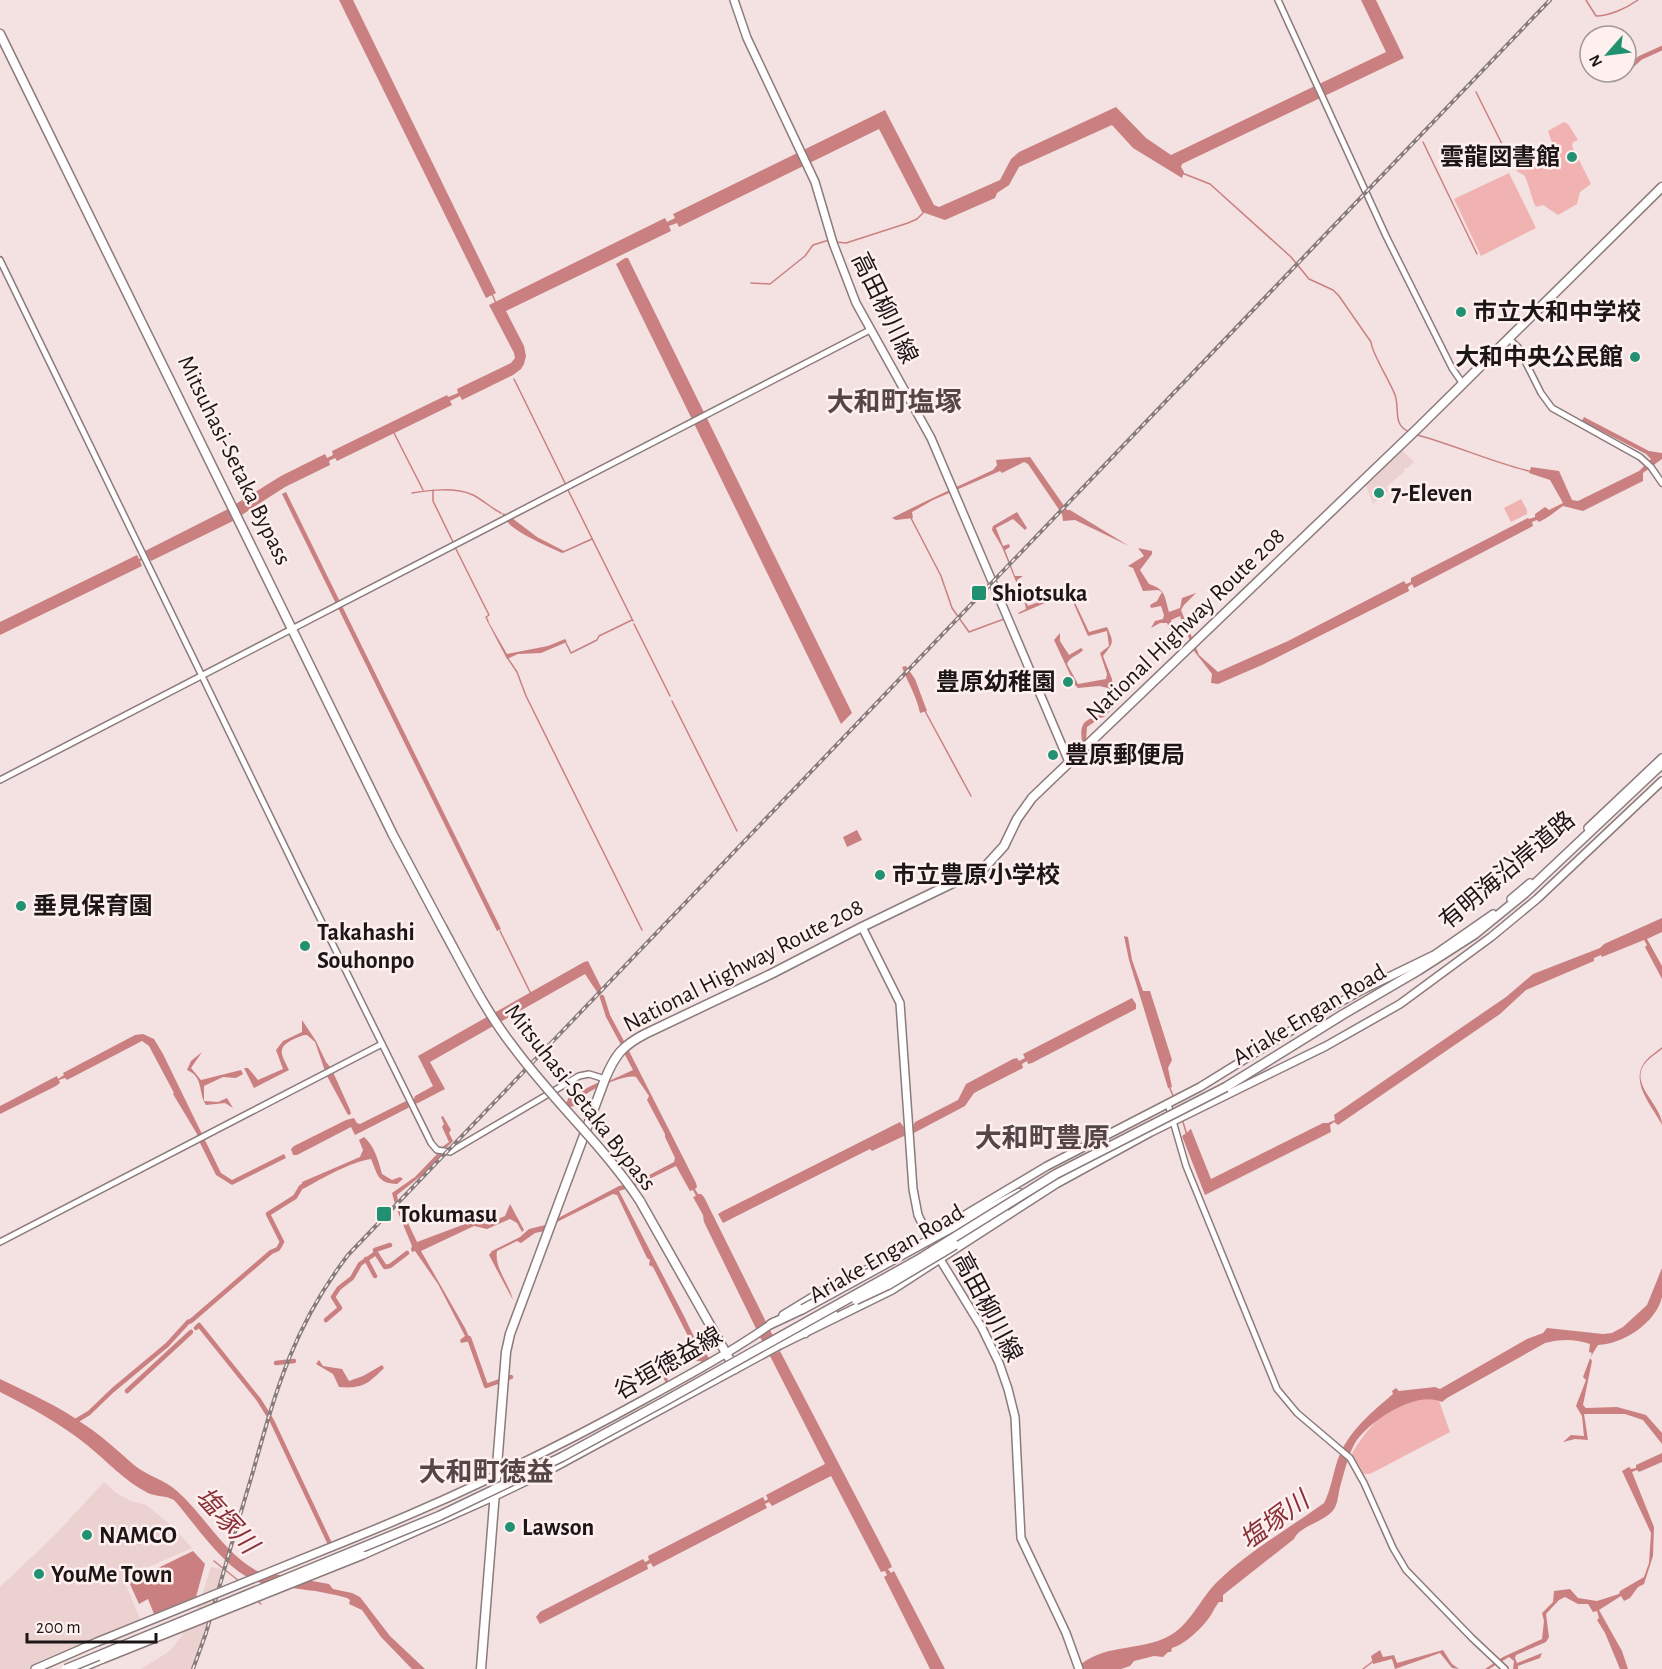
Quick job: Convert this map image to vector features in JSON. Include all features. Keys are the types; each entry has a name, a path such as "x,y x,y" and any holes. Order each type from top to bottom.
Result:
{"highway":[{"name":"Mitsuhasi-Setaka Bypass","path":"0,26 239,518 442,927 483,1001 511,1044 538,1079 608,1156 640,1201 734,1366"},
{"name":"Mitsuhasi-Setaka Bypass","path":"0,34 233,505"},
{"name":"National Highway Route 208","path":"481,1669 493,1497 505,1361 510,1334 613,1060 628,1043 942,890 989,864 1004,846 1023,809 1069,762 1418,428 1662,188"},
{"name":"Ariake Engan Road","path":"66,1669 439,1516 562,1457 734,1366 931,1252 1056,1174 1232,1089 1342,1015 1475,934 1524,894 1662,764"},
{"path":"771,1324 804,1309 1056,1174"},
{"path":"805,1333 815,1322 933,1260 1056,1174"}],"main road":[{"name":"高田柳川線","path":"734,0 747,38 815,182 840,266 856,303 931,438 1069,762"},
{"name":"有明海沿岸道路","path":"928,1236 1047,1166 1200,1087 1282,1035 1345,999 1434,956 1484,921 1527,886 1662,758"},
{"name":"有明海沿岸道路","path":"940,1261 1029,1201 1151,1132 1232,1089 1326,1047 1400,1004 1537,899 1662,780"},
{"name":"高田柳川線","path":"862,927 900,1003 914,1204 940,1261 982,1328 999,1363 1015,1418 1021,1538 1066,1633 1079,1669"},
{"path":"771,1324 824,1290 871,1268 928,1236"},
{"path":"805,1333 892,1290 940,1261"},
{"name":"谷垣徳益線","path":"35,1669 432,1507 583,1434 726,1354 771,1324"},
{"name":"谷垣徳益線","path":"79,1669 363,1555 493,1497 590,1449 734,1366 805,1333"},
{"path":"583,1434 590,1449"},
{"path":"551,1449 555,1467"},
{"path":"429,1526 432,1507"}],"street":[{"path":"1278,0 1358,170 1386,236 1452,368 1463,384"},
{"path":"0,260 382,1044 437,1150 450,1152 579,1076 589,1074 605,1079"},
{"path":"0,780 870,330"},
{"path":"1509,339 1518,347 1541,393 1552,408 1640,457 1650,466 1662,483"},
{"path":"0,1242 382,1044"},
{"path":"1168,1104 1186,1166 1277,1389 1297,1413 1350,1458 1406,1570 1505,1669"}],"shaded area":[{"path":"339,0 353,0 496,293 486,298"},
{"path":"1361,0 1376,0 1404,58 1182,164 1184,172 1182,178 1133,148 1112,125 1019,167 1009,185 997,193 995,198 945,220 922,212 879,129 679,227 677,223 669,226 671,231 506,311 524,346 526,356 521,369 513,375 462,400 460,396 450,401 452,405 337,461 335,458 329,461 330,465 285,487 231,522 151,561 148,557 140,561 142,566 0,635 0,622 137,555 139,559 147,555 145,551 226,510 281,476 325,454 327,458 333,455 332,451 447,395 448,397 458,393 457,389 511,363 515,358 514,353 489,305 665,218 667,222 675,218 673,214 885,110 934,205 939,207 1000,180 1011,159 1019,152 1116,107 1146,138 1171,155 1386,52"},
{"path":"1564,122 1568,124 1578,140 1573,142 1572,146 1591,184 1580,192 1577,204 1558,215 1543,205 1536,207 1524,175 1515,168 1536,155 1544,156 1554,149 1548,131"},
{"path":"1509,173 1536,228 1481,256 1454,199"},
{"path":"628,258 852,713 841,724 616,264"},
{"path":"1584,417 1649,451 1662,453 1662,459 1643,473 1643,481 1583,511 1563,506 1539,522 1537,520 1532,522 1533,526 1414,588 1412,584 1408,587 1409,591 1262,665 1218,684 1211,683 1212,674 1194,651 1180,616 1171,620 1177,635 1175,640 1167,623 1160,623 1151,628 1155,621 1163,619 1161,606 1151,608 1150,605 1157,601 1162,592 1169,612 1180,608 1182,598 1196,593 1181,610 1199,655 1218,672 1288,641 1404,581 1406,584 1411,582 1411,578 1528,518 1535,517 1535,514 1545,507 1549,510 1563,503 1550,480 1529,473 1531,467 1559,471 1572,500 1578,501 1639,471 1651,459 1646,454 1582,421"},
{"path":"1400,448 1414,462 1408,468 1404,468 1405,471 1386,487 1388,491 1373,504 1365,483"},
{"path":"1030,457 1067,510 1129,546 1075,520 1063,521 1062,514 1028,464 1024,462 933,500 912,512 913,518 896,520 892,518 993,470 997,465 996,460"},
{"path":"286,492 501,929 497,931 282,494"},
{"path":"1521,499 1527,514 1511,522 1504,508"},
{"path":"1017,512 1027,528 1025,530 1013,519 996,528 1003,546 1009,544 1010,547 1005,550 1015,576 1023,576 1017,580 1028,606 1077,587 1070,592 1089,632 1107,627 1111,636 1111,645 1103,656 1112,679 1114,707 1104,717 1087,727 1086,742 1082,745 1082,729 1085,722 1112,707 1108,688 1099,686 1078,688 1054,640 1060,633 1060,641 1069,655 1081,648 1083,650 1067,664 1078,684 1106,679 1107,674 1100,653 1109,646 1107,631 1088,636 1069,593 1018,613 1026,609 1025,604 1002,547 992,530 993,526"},
{"path":"502,513 537,537 564,551 562,553 519,531 505,519"},
{"path":"1138,548 1152,551 1140,570 1149,584 1162,592 1143,591 1133,568 1128,566 1144,556"},
{"path":"487,621 507,654 548,646 565,639 567,642 541,653 518,654 507,659"},
{"path":"906,666 915,679 927,711 920,713 902,667"},
{"path":"857,830 862,840 847,847 843,837"},
{"path":"1662,918 1662,932 1647,939 1662,966 1662,979 1645,947 1647,945 1644,940 1602,957 1601,955 1594,958 1594,961 1526,990 1500,1014 1338,1125 1334,1122 1330,1125 1331,1132 1205,1195 1182,1136 1190,1129 1211,1179 1323,1123 1335,1120 1334,1115 1506,997 1533,974 1600,948 1604,944"},
{"path":"1124,936 1128,937 1132,960 1143,991 1150,991 1172,1060 1168,1068 1172,1087 1168,1088 1129,960"},
{"path":"588,961 603,991 599,995 585,974 430,1062 445,1089 355,1135 351,1127 293,1155 291,1149 294,1146 346,1120 354,1118 360,1124 414,1099 415,1096 433,1086 418,1056"},
{"path":"1132,998 1136,1009 1032,1063 1028,1064 1027,1061 1022,1064 1023,1068 974,1093 965,1106 912,1134 872,1151 870,1149 723,1223 718,1214 900,1122 906,1130 911,1130 915,1122 958,1100 966,1084 1013,1059 1017,1058 1019,1061 1025,1058 1023,1054"},
{"path":"302,1020 331,1068 325,1071 315,1042 307,1035 302,1036 288,1042 282,1049 282,1056 289,1070 254,1088 244,1068 248,1068 258,1080 283,1069 276,1050 283,1041 302,1032"},
{"path":"143,1034 154,1039 163,1054 221,1173 232,1180 284,1154 286,1158 232,1185 216,1175 197,1134 173,1094 149,1046 142,1041 67,1080 65,1078 59,1080 60,1083 56,1086 0,1114 0,1106 57,1076 58,1079 64,1075 63,1073 135,1035"},
{"path":"1662,1047 1647,1061 1640,1077 1640,1071 1644,1063"},
{"path":"628,1049 696,1183 695,1189 704,1197 776,1342 765,1347 704,1222 703,1215 693,1197 696,1196 693,1190 690,1191 676,1166 635,1186 619,1191 696,1341 709,1358 703,1362 685,1362 667,1370 668,1381 666,1383 659,1370 662,1365 693,1355 695,1350 653,1267 649,1265 650,1260 617,1195 613,1194 547,1227 545,1231 535,1233 521,1243 517,1241 497,1251 498,1263 513,1300 489,1255 492,1251 520,1237 529,1229 545,1225 619,1186 634,1183 674,1162 675,1158 665,1134 647,1100 649,1096 636,1077 602,1085 585,1095 575,1106 568,1107 566,1104 570,1094 597,1083 600,1085 633,1070 624,1053"},
{"path":"202,1052 191,1068 201,1080 241,1070 243,1074 236,1078 223,1077 204,1086 204,1100 196,1077 187,1070 191,1061"},
{"path":"333,1072 351,1114 348,1115 327,1076"},
{"path":"1640,1077 1657,1109 1662,1125 1644,1095"},
{"path":"227,1098 233,1108 225,1103 206,1105 204,1101 218,1102"},
{"path":"443,1116 451,1130 449,1133 453,1141 447,1147 441,1148 449,1142 442,1127 444,1124 441,1117"},
{"path":"364,1137 378,1159 382,1174 392,1180 400,1177 403,1179 397,1184 385,1182 377,1174 371,1159 346,1167 303,1189 302,1182 360,1157 363,1150 359,1140"},
{"path":"439,1152 443,1153 422,1175 397,1195 398,1201 395,1204 392,1193 415,1177"},
{"path":"399,1204 417,1242 473,1221 487,1224 505,1216 510,1204 524,1230 522,1232 517,1223 510,1219 487,1229 474,1226 421,1251 471,1341 461,1343 460,1340 465,1336 438,1284 415,1251 412,1252 412,1246 397,1210"},
{"name":"塩塚川","path":"1662,1268 1662,1297 1653,1315 1628,1336 1608,1344 1598,1345 1590,1357 1592,1353 1589,1352 1590,1344 1568,1340 1545,1343 1442,1402 1431,1399 1419,1400 1382,1417 1355,1443 1348,1459 1337,1502 1330,1514 1301,1530 1294,1539 1223,1595 1223,1602 1219,1602 1204,1625 1188,1639 1172,1648 1171,1652 1163,1657 1154,1656 1134,1661 1130,1666 1121,1669 1076,1669 1086,1661 1108,1651 1146,1644 1169,1636 1189,1619 1211,1589 1229,1571 1255,1550 1324,1503 1345,1445 1356,1429 1393,1394 1392,1391 1396,1388 1399,1391 1435,1387 1440,1389 1527,1339 1543,1333 1547,1328 1612,1333 1623,1327 1647,1305"},
{"path":"780,1351 890,1562 892,1567 888,1569 891,1573 894,1571 945,1669 930,1669 884,1577 887,1575 885,1571 881,1572 831,1476 772,1506 769,1502 765,1504 767,1508 653,1567 651,1563 647,1565 648,1569 540,1624 536,1617 540,1612 643,1559 645,1562 649,1560 648,1556 763,1497 765,1501 768,1499 766,1495 825,1464 770,1356"},
{"path":"1590,1358 1592,1361 1583,1405 1586,1408 1617,1407 1646,1415 1662,1433 1662,1444 1643,1420 1625,1414 1584,1414 1588,1440 1575,1439 1563,1442 1571,1435 1584,1436 1582,1416 1576,1406 1586,1380 1583,1377"},
{"path":"319,1360 323,1366 342,1369 349,1381 382,1365 384,1368 364,1384 339,1387 333,1374 316,1364"},
{"name":"塩塚川","path":"0,1379 75,1418 98,1434 139,1469 167,1483 187,1501 234,1554 257,1571 329,1584 333,1589 360,1597 390,1636 425,1669 412,1669 381,1637 362,1610 349,1604 350,1600 347,1598 317,1591 265,1584 239,1572 215,1550 174,1500 139,1488 67,1430 0,1392"},
{"path":"1438,1398 1450,1432 1370,1474 1364,1474 1352,1454 1378,1419 1399,1402"},
{"path":"1662,1453 1662,1462 1639,1472 1637,1470 1632,1472 1654,1527 1653,1556 1644,1584 1638,1587 1630,1598 1624,1601 1621,1596 1599,1610 1622,1651 1628,1669 1620,1669 1597,1620 1599,1618 1597,1611 1593,1612 1588,1604 1578,1604 1565,1597 1546,1614 1549,1637 1546,1642 1516,1655 1515,1658 1517,1663 1542,1653 1540,1658 1518,1666 1518,1669 1513,1669 1514,1661 1509,1657 1485,1669 1503,1657 1542,1639 1544,1621 1542,1613 1553,1602 1554,1591 1570,1589 1578,1598 1597,1601 1619,1594 1620,1591 1644,1577 1649,1563 1651,1533 1622,1471 1629,1467 1636,1468 1636,1465"},
{"path":"104,1482 116,1493 131,1501 146,1505 172,1526 192,1548 123,1578 140,1619 37,1662 38,1666 31,1669 0,1669 0,1587 54,1536"},
{"path":"193,1551 205,1564 196,1597 154,1614 148,1599 139,1604 129,1582"},
{"path":"211,1567 222,1569 198,1654 191,1669 141,1669 170,1651 194,1620"},
{"path":"1380,1650 1383,1657 1394,1655 1397,1663 1443,1650 1452,1664 1459,1669 1452,1668 1440,1653 1395,1669 1392,1659 1373,1664 1371,1656"}],"waterway":[{"path":"1586,0 1596,16 1618,11 1638,0"},
{"path":"1638,60 1662,48"},
{"path":"1476,92 1502,144"},
{"path":"1423,142 1477,254"},
{"path":"1182,173 1210,184 1291,257 1309,279 1333,290 1339,296 1371,342 1374,353 1395,395 1401,426 1410,432"},
{"path":"836,242 846,243 908,223 917,219 924,212"},
{"path":"751,283 770,284 805,256 813,245 829,240"},
{"path":"492,294 496,303"},
{"path":"514,379 566,485"},
{"path":"394,433 423,490"},
{"path":"1417,435 1529,471"},
{"path":"433,490 433,501 453,542"},
{"path":"412,493 443,490 466,492 501,513"},
{"path":"568,490 633,621"},
{"path":"911,518 941,576 952,608 969,632 1004,619"},
{"path":"563,552 592,539"},
{"path":"455,547 489,615 486,617 488,621"},
{"path":"566,643 571,653 632,620"},
{"path":"634,624 670,696"},
{"path":"507,657 517,672 526,696 642,930"},
{"path":"672,701 737,831"},
{"path":"925,711 971,796"},
{"path":"500,931 531,994"},
{"path":"602,997 608,1016 622,1042"},
{"path":"1169,1086 1174,1098"},
{"path":"1182,1119 1187,1135"},
{"path":"74,1422 89,1413 167,1345 188,1322 271,1252 278,1249 282,1242 268,1214 295,1197 301,1187 306,1184"},
{"path":"326,1320 340,1308 333,1297 339,1288 352,1278 360,1264 376,1253 375,1250 390,1245"},
{"path":"376,1253 385,1267 390,1266 407,1253"},
{"path":"366,1259 375,1276"},
{"path":"196,1328 199,1325 259,1400 272,1421 330,1544"},
{"path":"127,1391 191,1332"},
{"path":"469,1338 486,1386 511,1377"},
{"path":"276,1363 294,1361"},
{"path":"214,1561 239,1581"},
{"path":"256,1600 261,1604"},
{"path":"1363,1669 1372,1662"}],"railway":[{"path":"193,1669 206,1633 269,1415 288,1360 313,1308 348,1255 1550,0"}],"place":[{"name":"雲龍図書館","path":"1572,157"},
{"name":"市立大和中学校","path":"1461,312"},
{"name":"大和中央公民館","path":"1635,357"},
{"name":"7-Eleven","path":"1379,493"},
{"name":"Shiotsuka","path":"979,593"},
{"name":"豊原幼稚園","path":"1068,682"},
{"name":"豊原郵便局","path":"1053,755"},
{"name":"市立豊原小学校","path":"880,875"},
{"name":"垂見保育園","path":"21,906"},
{"name":"Takahashi Souhonpo","path":"305,946"},
{"name":"Tokumasu","path":"384,1214"},
{"name":"Lawson","path":"510,1527"},
{"name":"NAMCO","path":"87,1535"},
{"name":"YouMe Town","path":"39,1574"}],"district":[{"name":"大和町塩塚","path":"894,402"},
{"name":"大和町豊原","path":"1042,1138"},
{"name":"大和町徳益","path":"486,1472"}]}
